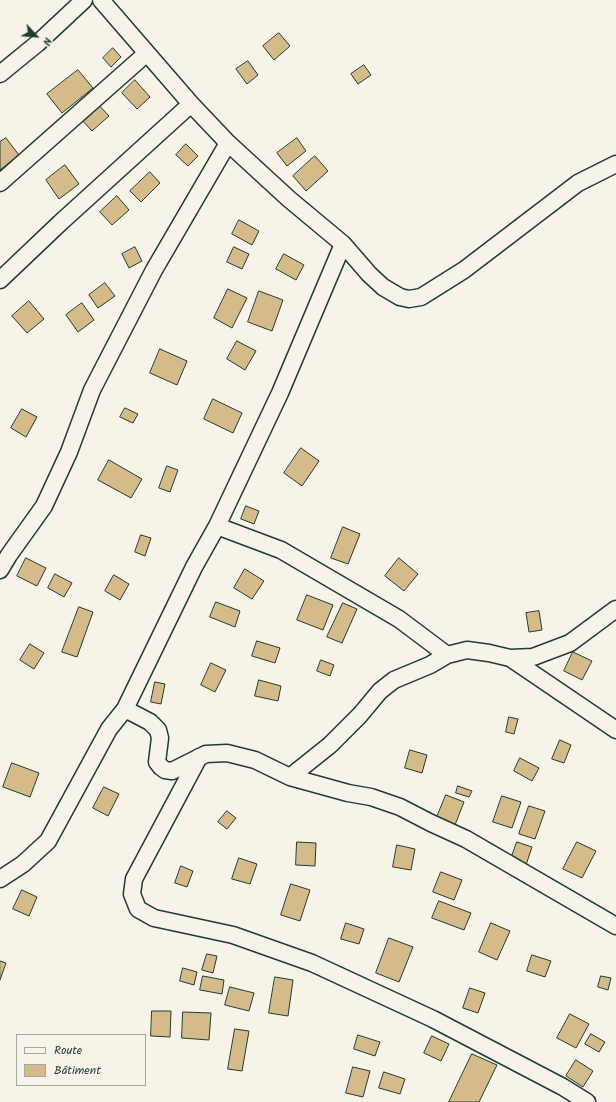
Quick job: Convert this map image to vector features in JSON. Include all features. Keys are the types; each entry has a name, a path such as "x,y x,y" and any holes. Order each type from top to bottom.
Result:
{"street":[{"path":"0,74 38,43 84,0"},
{"path":"101,0 191,104 228,143 289,199 343,244 369,274 383,287 400,297 409,299 421,297 464,270 578,182 616,164"},
{"path":"0,183 147,53"},
{"path":"0,280 60,223 191,104"},
{"path":"0,570 5,553 44,506 69,452 92,390 154,270 228,143"},
{"path":"0,879 23,864 48,841 109,729 125,709 194,567 217,526 280,393 343,244"},
{"path":"217,526 281,550 399,619 447,655"},
{"path":"290,777 330,745 360,715 380,691 394,680 430,665 447,655 467,650 490,653 510,658 534,657 570,643 616,609"},
{"path":"510,658 616,730"},
{"path":"125,709 150,722 158,730 160,738 157,762 165,770 172,771 199,757 211,753 227,753 255,760 290,777 348,793 371,797 400,807 466,839 616,926"},
{"path":"199,757 134,879 132,894 138,908 154,918 233,935 312,963 433,1019 563,1087 587,1102"}],"building":[{"path":"279,33 290,46 274,60 263,46"},
{"path":"113,48 121,57 111,67 103,58"},
{"path":"248,61 258,75 247,84 236,69"},
{"path":"364,65 371,75 358,84 351,74"},
{"path":"78,70 93,88 62,113 47,94"},
{"path":"135,80 150,97 137,109 122,93"},
{"path":"97,103 109,116 92,131 81,119"},
{"path":"6,138 19,155 0,170 0,142"},
{"path":"297,138 306,151 287,166 277,153"},
{"path":"186,144 198,156 188,166 176,155"},
{"path":"315,156 328,171 306,191 293,176"},
{"path":"65,165 79,184 59,199 46,180"},
{"path":"150,172 160,183 141,202 130,191"},
{"path":"117,196 129,210 112,225 100,212"},
{"path":"239,220 259,231 252,245 232,234"},
{"path":"135,247 142,261 129,268 122,254"},
{"path":"234,247 249,254 242,269 227,262"},
{"path":"284,254 304,265 296,280 276,269"},
{"path":"105,283 115,296 98,308 89,295"},
{"path":"228,289 247,298 232,328 214,318"},
{"path":"259,291 283,300 272,331 248,322"},
{"path":"29,301 44,319 27,333 12,316"},
{"path":"82,303 94,320 78,332 66,315"},
{"path":"237,341 256,351 245,370 227,359"},
{"path":"160,349 187,361 177,385 150,373"},
{"path":"213,399 242,413 233,433 204,419"},
{"path":"125,408 138,414 133,423 120,417"},
{"path":"22,409 37,417 26,437 11,428"},
{"path":"301,448 319,461 302,486 284,473"},
{"path":"109,460 142,479 131,498 98,480"},
{"path":"167,466 178,470 170,492 159,488"},
{"path":"246,506 259,511 254,524 241,519"},
{"path":"343,527 360,534 348,564 331,558"},
{"path":"141,535 151,538 145,556 135,552"},
{"path":"26,558 46,568 37,586 17,576"},
{"path":"399,558 418,574 404,591 385,576"},
{"path":"245,569 264,581 252,599 234,588"},
{"path":"55,574 72,583 64,597 48,588"},
{"path":"114,575 129,584 120,600 105,591"},
{"path":"307,595 333,605 323,630 297,620"},
{"path":"216,602 240,611 235,627 210,617"},
{"path":"343,603 357,609 342,643 327,637"},
{"path":"79,607 93,612 77,657 62,652"},
{"path":"539,611 542,630 529,632 526,613"},
{"path":"257,641 280,648 275,663 252,656"},
{"path":"30,644 44,653 34,669 20,660"},
{"path":"573,652 592,661 582,680 564,671"},
{"path":"321,660 334,665 330,676 317,671"},
{"path":"211,663 226,670 215,692 201,685"},
{"path":"259,680 281,686 278,701 255,696"},
{"path":"155,682 165,684 161,704 151,702"},
{"path":"509,717 518,719 514,734 506,732"},
{"path":"560,740 571,745 564,763 552,759"},
{"path":"410,750 427,755 422,773 405,768"},
{"path":"520,758 539,768 532,781 514,771"},
{"path":"12,763 39,773 30,797 3,787"},
{"path":"458,786 472,791 469,797 456,793"},
{"path":"104,787 119,794 108,816 93,808"},
{"path":"446,795 464,802 455,825 437,817"},
{"path":"502,796 521,802 512,828 493,822"},
{"path":"529,806 545,811 535,839 519,834"},
{"path":"227,811 236,818 227,829 218,822"},
{"path":"297,842 316,843 315,866 296,865"},
{"path":"517,842 532,847 526,865 511,859"},
{"path":"577,842 596,851 582,878 563,869"},
{"path":"397,845 415,849 411,870 393,867"},
{"path":"239,858 257,864 250,884 232,879"},
{"path":"181,866 193,871 187,887 175,883"},
{"path":"441,872 462,880 454,900 433,892"},
{"path":"291,884 310,890 300,921 281,915"},
{"path":"22,890 37,897 29,916 13,909"},
{"path":"439,901 471,913 464,930 432,918"},
{"path":"346,923 364,929 359,944 341,939"},
{"path":"491,923 510,931 497,960 479,952"},
{"path":"389,938 413,947 399,982 376,973"},
{"path":"207,954 217,956 213,973 202,970"},
{"path":"532,955 551,961 545,977 527,971"},
{"path":"0,961 6,963 0,980"},
{"path":"183,968 197,972 194,985 180,981"},
{"path":"203,976 224,980 222,994 200,990"},
{"path":"601,976 611,978 608,990 598,987"},
{"path":"275,977 293,980 288,1016 269,1013"},
{"path":"230,987 254,993 249,1011 225,1005"},
{"path":"470,988 485,993 478,1013 463,1008"},
{"path":"152,1011 171,1011 170,1037 151,1036"},
{"path":"183,1012 211,1013 209,1040 182,1038"},
{"path":"570,1014 589,1024 576,1048 557,1038"},
{"path":"235,1029 249,1031 242,1071 228,1069"},
{"path":"591,1034 605,1042 599,1052 585,1044"},
{"path":"358,1035 380,1042 375,1056 354,1049"},
{"path":"432,1036 449,1044 441,1061 424,1053"},
{"path":"472,1054 497,1065 479,1102 449,1102"},
{"path":"576,1060 593,1071 583,1087 566,1076"},
{"path":"353,1067 370,1071 363,1097 346,1093"},
{"path":"384,1072 405,1079 400,1094 379,1088"}]}
